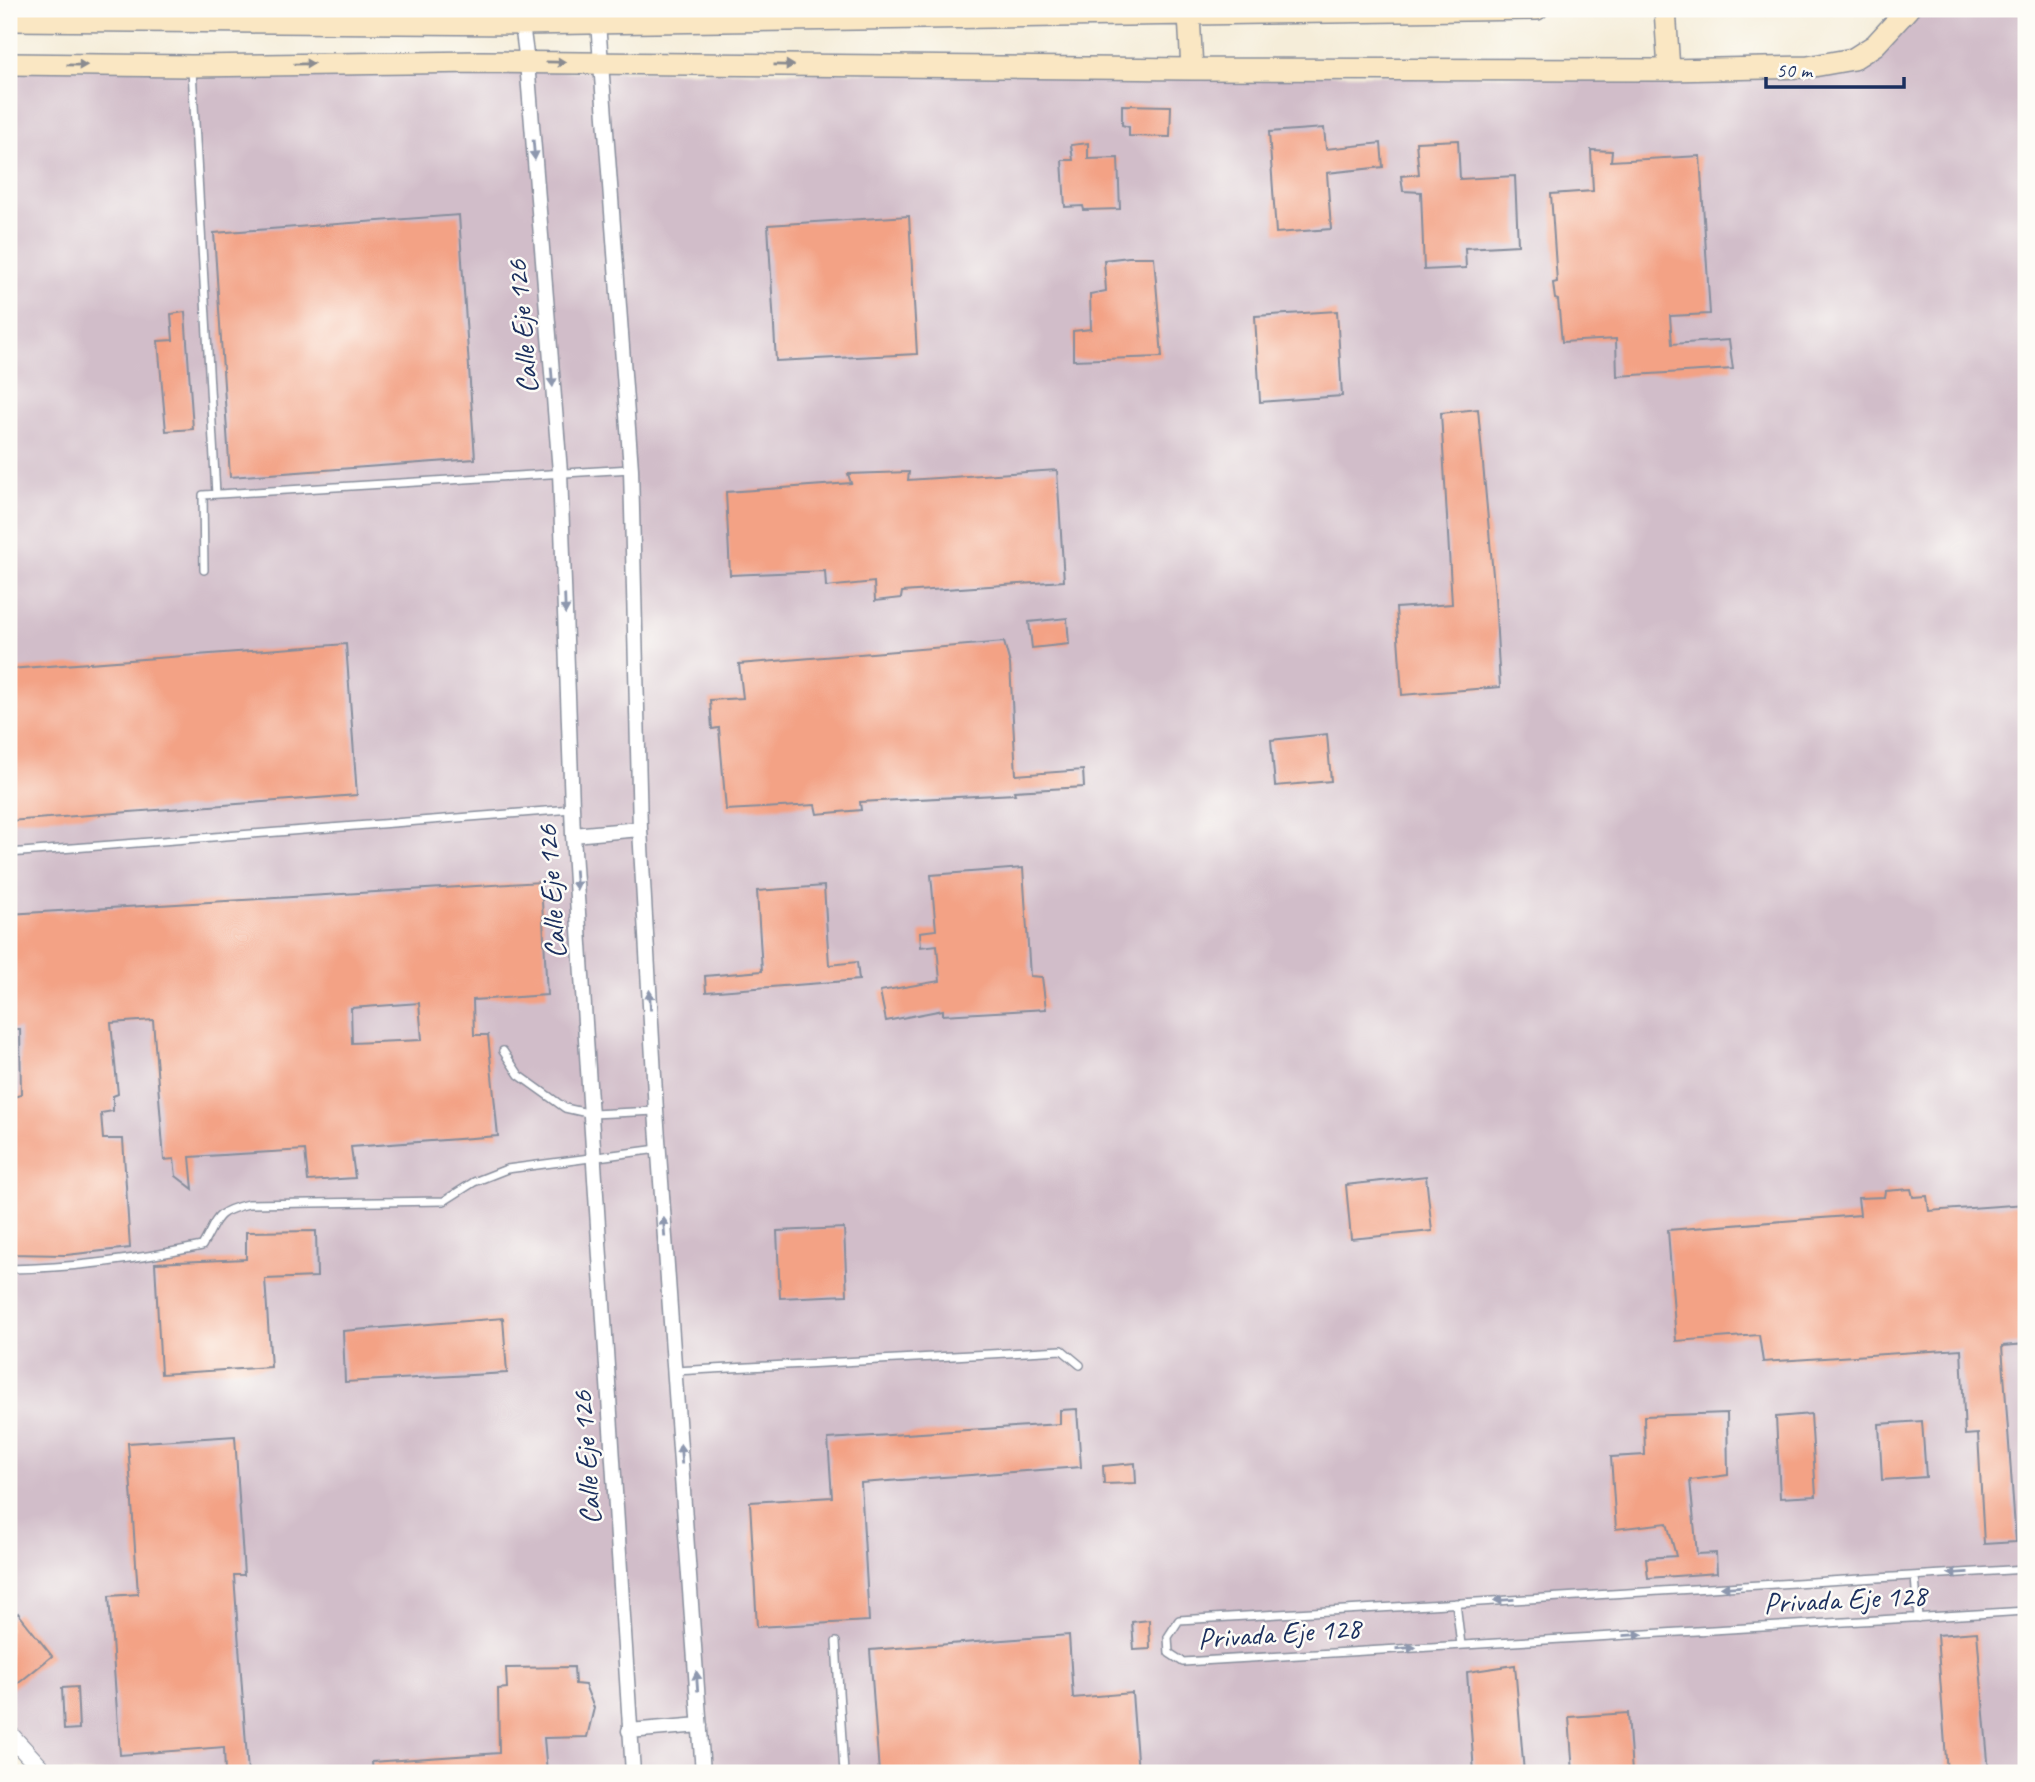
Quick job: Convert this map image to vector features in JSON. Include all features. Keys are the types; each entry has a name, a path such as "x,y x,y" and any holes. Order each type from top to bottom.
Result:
{"main road":[{"path":"9,20 1189,15 1536,9"},
{"path":"1665,9 1669,70"},
{"path":"9,64 192,66 527,62 1192,69 1669,70 1808,67 1853,59 1875,45 1908,9"},
{"path":"1189,15 1192,69"}],"street":[{"path":"598,16 599,63 631,469 640,829 656,1111 703,1773"},
{"name":"Calle Eje 126","path":"521,17 527,62 560,472 573,835 632,1773"},
{"path":"573,835 640,829"},
{"path":"629,1731 700,1725"},
{"path":"9,1734 45,1773"}],"lane":[{"path":"192,66 216,494"},
{"path":"204,570 203,495 631,469"},
{"path":"9,853 572,809"},
{"path":"503,1051 519,1076 565,1108 592,1114 656,1111"},
{"path":"9,1269 40,1269 154,1256 202,1246 214,1222 225,1210 248,1204 444,1201 474,1182 507,1169 659,1149"},
{"path":"675,1371 1062,1350 1080,1365"},
{"name":"Privada Eje 128","path":"2026,1569 1179,1620 1168,1637 1169,1653 1183,1662 2026,1611"},
{"path":"1915,1576 1918,1618"},
{"path":"1456,1603 1461,1644"},
{"path":"836,1642 844,1773"}],"shaded area":[{"path":"1919,9 2026,9 2026,1773 36,1773 9,1742 9,68 1808,77 1910,21"}],"building":[{"path":"1122,105 1171,106 1170,137 1129,136 1129,127 1122,125"},
{"path":"1324,128 1326,149 1381,143 1383,167 1327,173 1331,229 1276,233 1269,132"},
{"path":"1458,140 1460,179 1515,176 1518,245 1465,248 1466,268 1424,270 1421,192 1403,191 1401,176 1419,174 1416,142"},
{"path":"1088,143 1088,159 1118,158 1120,209 1084,210 1083,206 1065,207 1062,160 1073,160 1071,145"},
{"path":"1591,150 1612,151 1611,161 1700,156 1710,314 1670,316 1672,344 1729,340 1733,369 1617,376 1616,339 1562,342 1558,300 1555,299 1553,283 1557,282 1551,194 1593,191"},
{"path":"459,215 475,459 230,477 214,233"},
{"path":"909,216 917,354 776,361 768,225"},
{"path":"1154,257 1162,357 1073,360 1073,331 1091,329 1090,294 1106,291 1104,260"},
{"path":"1337,311 1342,396 1260,402 1255,316"},
{"path":"185,312 193,429 166,431 158,341 173,340 171,314"},
{"path":"1478,409 1495,597 1500,687 1402,695 1396,608 1452,604 1441,413"},
{"path":"1057,470 1064,581 902,592 901,598 875,601 874,582 826,587 825,571 730,575 726,492 851,483 848,474 909,472 908,480"},
{"path":"1067,618 1069,644 1032,648 1029,622"},
{"path":"1004,642 1010,664 1016,775 1083,770 1084,787 1014,791 1015,794 860,802 861,810 817,814 815,805 726,810 719,728 712,729 710,700 743,698 739,664"},
{"path":"346,644 357,795 9,821 9,669"},
{"path":"1327,734 1331,781 1275,786 1271,740"},
{"path":"1023,868 1030,976 1042,977 1046,1009 943,1015 943,1010 886,1021 880,991 940,981 937,945 921,947 920,932 936,930 931,875"},
{"path":"541,882 547,995 473,1000 474,1035 488,1035 498,1136 351,1147 355,1178 308,1181 305,1150 190,1157 193,1189 176,1176 174,1159 164,1160 153,1020 111,1023 118,1094 113,1096 113,1111 101,1113 103,1139 123,1139 130,1248 66,1255 9,1254 9,1098 21,1095 20,1029 9,1029 9,914","holes":["419,1003 422,1040 352,1043 351,1008"]},
{"path":"824,886 829,965 857,962 859,980 706,992 705,976 762,971 757,891"},
{"path":"1426,1176 1432,1231 1351,1239 1346,1185"},
{"path":"1911,1189 1913,1197 1927,1196 1929,1211 2026,1204 2026,1344 2002,1346 2016,1542 1984,1544 1978,1434 1965,1435 1961,1349 1763,1362 1759,1335 1676,1341 1668,1230 1860,1215 1858,1198 1884,1197 1885,1191"},
{"path":"844,1228 847,1295 780,1298 777,1231"},
{"path":"316,1231 317,1277 265,1279 271,1367 161,1374 155,1263 246,1259 246,1232"},
{"path":"503,1318 507,1373 345,1382 343,1331"},
{"path":"1077,1409 1081,1467 861,1483 869,1621 757,1627 750,1502 832,1497 828,1439 1060,1424 1060,1410"},
{"path":"1727,1413 1728,1475 1690,1480 1697,1554 1716,1553 1717,1573 1648,1578 1646,1558 1676,1556 1667,1523 1616,1529 1611,1457 1645,1455 1644,1416"},
{"path":"1811,1414 1816,1496 1780,1498 1776,1417"},
{"path":"1922,1421 1926,1477 1882,1480 1879,1424"},
{"path":"235,1436 244,1575 234,1575 248,1773 225,1773 224,1747 120,1755 109,1596 138,1594 128,1443"},
{"path":"1135,1463 1136,1483 1104,1484 1103,1466"},
{"path":"18,1613 52,1656 9,1691 9,1620"},
{"path":"1149,1620 1150,1649 1134,1650 1132,1622"},
{"path":"1977,1632 1989,1773 1947,1773 1937,1635"},
{"path":"1069,1635 1073,1698 1132,1693 1138,1773 879,1773 870,1650"},
{"path":"1515,1665 1524,1773 1474,1773 1467,1672"},
{"path":"574,1667 575,1684 585,1685 594,1708 587,1737 544,1738 547,1773 373,1773 372,1762 499,1753 498,1689 507,1688 506,1668"},
{"path":"77,1687 79,1729 64,1730 62,1688"},
{"path":"1628,1713 1632,1773 1573,1773 1569,1717"}]}
